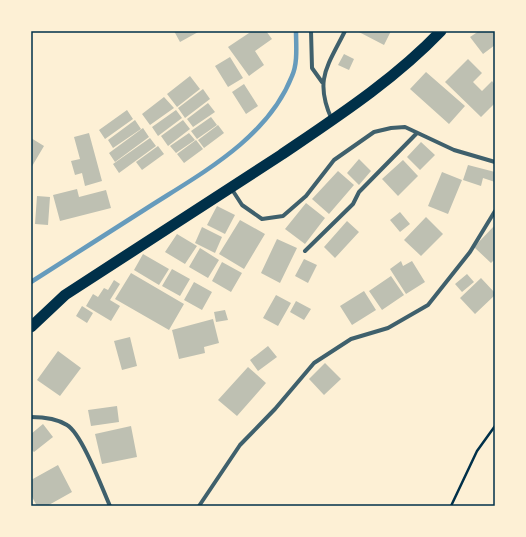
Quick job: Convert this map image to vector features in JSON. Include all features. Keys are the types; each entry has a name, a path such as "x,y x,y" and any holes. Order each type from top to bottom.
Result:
{"highway":[{"path":"31,327 65,295 151,238 231,188 332,120 409,62 441,31"}],"street":[{"path":"311,31 312,68 322,82 325,104 332,120"},
{"path":"322,82 329,63 345,31"},
{"path":"231,188 242,205 262,219 283,216 306,196 334,160 374,132 391,128 405,127 454,150 495,162"},
{"path":"304,251 352,204 359,192 417,133"},
{"path":"199,506 240,445 275,410 314,363 351,339 388,328 428,305 470,252 495,211"},
{"path":"31,417 55,420 68,426 86,452 110,506"}],"path":[{"path":"451,506 478,451 495,426"}],"building":[{"path":"174,31 200,31 180,42"},
{"path":"252,31 266,31 272,39 255,51 264,65 249,76 228,47"},
{"path":"357,31 391,31 384,45"},
{"path":"479,31 495,31 495,45 483,54 470,37"},
{"path":"344,54 354,59 349,70 338,65"},
{"path":"230,57 243,78 228,87 215,66"},
{"path":"468,59 482,73 473,82 482,91 492,81 495,85 495,103 481,117 445,82"},
{"path":"426,72 465,106 449,124 410,89"},
{"path":"190,76 200,89 177,107 167,94"},
{"path":"244,84 258,106 246,114 232,92"},
{"path":"203,89 210,99 185,118 178,108"},
{"path":"164,97 174,108 150,125 142,114"},
{"path":"208,103 215,112 193,127 187,119"},
{"path":"127,110 133,119 105,139 99,130"},
{"path":"176,110 182,118 158,136 152,127"},
{"path":"211,117 217,125 197,139 191,131"},
{"path":"135,120 141,129 113,148 108,140"},
{"path":"183,120 190,129 168,146 161,136"},
{"path":"218,125 224,133 204,148 198,140"},
{"path":"143,128 149,137 115,162 109,153"},
{"path":"89,133 102,181 85,186 82,173 75,175 71,161 80,159 74,137"},
{"path":"189,133 195,140 176,153 170,146"},
{"path":"31,138 44,146 31,168"},
{"path":"150,138 156,146 119,173 113,164"},
{"path":"196,140 203,149 184,163 177,154"},
{"path":"421,142 435,155 420,170 407,157"},
{"path":"158,146 164,154 142,170 136,162"},
{"path":"359,159 371,171 359,185 347,173"},
{"path":"403,160 418,176 398,196 382,179"},
{"path":"468,165 495,172 495,182 483,178 481,186 463,180"},
{"path":"338,171 354,185 329,214 312,199"},
{"path":"442,172 462,180 448,214 428,206"},
{"path":"77,189 79,197 106,190 111,208 60,221 53,195"},
{"path":"37,196 50,197 48,225 35,224"},
{"path":"306,203 325,218 305,244 285,229"},
{"path":"217,206 235,215 225,234 207,225"},
{"path":"400,212 410,224 400,232 390,220"},
{"path":"426,217 443,234 421,256 404,240"},
{"path":"240,220 265,234 244,269 219,254"},
{"path":"347,221 359,232 335,258 324,247"},
{"path":"495,225 495,259 491,263 474,247"},
{"path":"202,227 222,237 215,253 195,243"},
{"path":"177,234 197,246 185,264 165,252"},
{"path":"277,239 297,248 280,283 261,273"},
{"path":"200,248 219,260 208,278 189,267"},
{"path":"143,254 169,269 159,285 134,270"},
{"path":"304,259 317,265 308,283 295,276"},
{"path":"401,261 403,266 412,261 425,282 406,294 390,269"},
{"path":"222,262 242,273 231,292 212,281"},
{"path":"172,269 190,279 180,296 162,286"},
{"path":"131,273 184,304 169,330 115,299"},
{"path":"467,274 474,282 462,292 455,284"},
{"path":"391,276 404,295 382,310 369,291"},
{"path":"481,278 495,293 495,295 475,314 460,298"},
{"path":"114,280 120,284 110,300 120,306 111,321 86,306 93,294 98,297 104,288 108,290"},
{"path":"194,282 212,292 202,310 184,300"},
{"path":"364,291 376,310 352,325 340,306"},
{"path":"276,295 291,303 278,326 263,318"},
{"path":"296,301 311,309 304,320 290,312"},
{"path":"82,306 93,313 87,323 76,316"},
{"path":"225,310 228,320 216,322 214,312"},
{"path":"213,319 219,343 204,347 205,353 179,359 172,330"},
{"path":"130,337 137,366 122,370 114,341"},
{"path":"268,346 277,357 258,371 250,360"},
{"path":"58,351 81,368 60,396 37,380"},
{"path":"325,363 341,379 324,395 309,379"},
{"path":"248,367 266,383 237,416 218,400"},
{"path":"117,406 119,422 91,426 88,410"},
{"path":"43,424 53,437 34,452 31,449 31,434"},
{"path":"131,426 137,457 102,464 95,434"},
{"path":"58,465 72,492 47,506 37,506 31,495 31,480"}],"waterway":[{"path":"31,282 208,169 229,154 248,137 266,119 281,99 292,76 296,60 296,31"}]}
